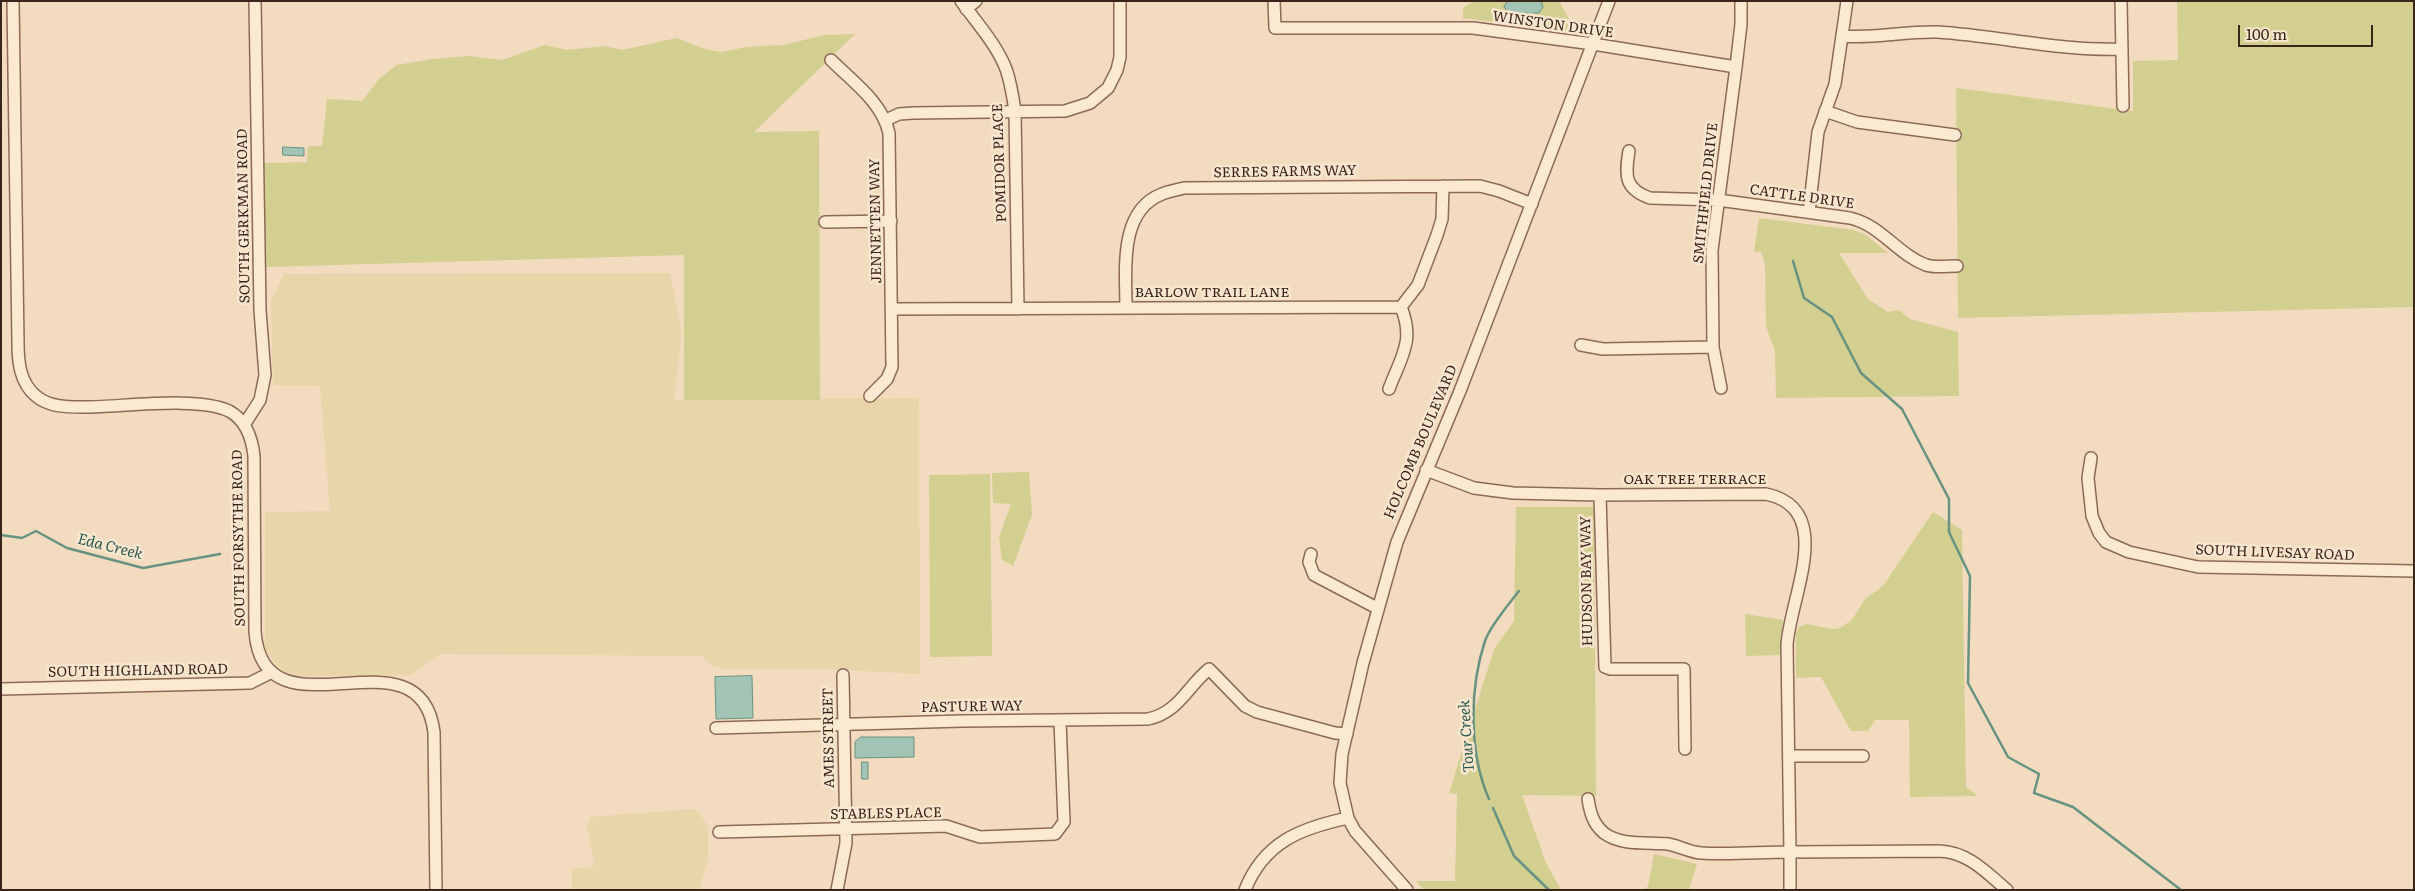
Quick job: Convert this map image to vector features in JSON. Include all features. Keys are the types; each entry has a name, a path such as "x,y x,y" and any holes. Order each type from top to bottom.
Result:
{"street":[{"path":"1,2 14,1 18,343 19,366 26,385 41,400 55,405 96,407 204,406 230,412 244,425"},
{"name":"SOUTH GERKMAN ROAD","path":"244,425 260,400 265,375 260,310 255,1"},
{"path":"963,5 976,1"},
{"path":"886,120 899,114 913,113 1065,111 1078,108 1099,97 1108,88 1117,70 1120,57 1120,1"},
{"name":"WINSTON DRIVE","path":"1274,1 1275,28 1459,28 1593,44 1736,67"},
{"name":"HOLCOMB BOULEVARD","path":"1407,890 1356,831 1348,818 1340,783 1341,759 1396,542 1460,391 1609,1"},
{"name":"SMITHFIELD DRIVE","path":"1721,388 1712,347 1712,250 1736,67 1741,24 1741,1"},
{"path":"1809,212 1818,132 1836,84 1847,1"},
{"path":"2121,1 2123,106"},
{"name":"POMIDOR PLACE","path":"963,5 1006,68 1015,111 1018,308"},
{"path":"1842,36 1867,38 1915,32 1938,32 2067,49 2122,50"},
{"name":"JENNETTEN WAY","path":"831,60 878,108 886,120 890,147 892,367 887,379 870,396"},
{"path":"1825,111 1857,122 1955,135"},
{"name":"CATTLE DRIVE","path":"1628,151 1626,176 1635,190 1643,196 1650,198 1718,200 1861,220 1927,265 1957,266"},
{"path":"1389,389 1408,338 1408,323 1401,307 1418,285 1437,235 1442,219 1443,186"},
{"name":"SERRES FARMS WAY","path":"1126,308 1128,240 1134,223 1144,207 1160,195 1184,188 1480,186 1532,204"},
{"path":"825,222 891,221"},
{"name":"BARLOW TRAIL LANE","path":"892,309 1401,307"},
{"path":"1582,345 1603,349 1712,347"},
{"name":"SOUTH FORSYTHE ROAD","path":"244,425 251,438 254,456 256,640 262,659 272,672"},
{"name":"SOUTH LIVESAY ROAD","path":"2092,458 2088,478 2092,516 2099,533 2106,542 2129,552 2198,567 2414,571"},
{"name":"OAK TREE TERRACE","path":"1426,470 1474,488 1492,492 1600,495 1766,494 1784,499 1792,504 1800,513 1806,540 1788,629 1790,890"},
{"name":"HUDSON BAY WAY","path":"1600,495 1605,667 1610,669 1684,669 1685,749"},
{"path":"1311,554 1309,562 1314,575 1378,608"},
{"name":"PASTURE WAY","path":"716,728 844,726 962,721 1148,719 1162,716 1178,704 1195,681 1209,669 1245,706 1257,712 1335,734 1347,734"},
{"path":"272,672 288,682 298,684 396,684 408,687 422,698 430,711 434,732 436,890"},
{"name":"SOUTH HIGHLAND ROAD","path":"1,689 250,684 272,672"},
{"name":"AMES STREET","path":"838,890 846,843 843,675"},
{"name":"STABLES PLACE","path":"719,832 946,826 980,838 1047,836 1055,834 1064,822 1060,721"},
{"path":"1790,756 1863,756"},
{"path":"1588,799 1592,819 1605,834 1618,840 1670,844 1687,851 1702,853 1951,851 1971,860 2007,890"},
{"path":"1245,890 1255,871 1281,842 1310,828 1348,818"}],"shaded area":[{"path":"1474,1 1559,1 1576,32 1463,18 1463,8"},
{"path":"1508,1 1541,1 1543,7 1539,13 1508,12 1504,7"},
{"path":"2177,1 2414,1 2414,307 1958,318 1956,88 2133,111 2133,61 2178,60"},
{"path":"855,34 754,132 819,131 820,400 684,400 684,255 266,267 264,163 307,162 308,146 322,146 327,99 362,101 379,79 397,65 432,59 469,56 502,60 545,45 567,50 604,46 622,50 677,38 704,49 721,52 746,47 783,45 825,35"},
{"path":"283,147 304,148 304,156 283,155"},
{"path":"1759,218 1854,230 1866,235 1888,253 1839,253 1868,299 1888,312 1899,310 1910,319 1958,332 1959,396 1776,398 1775,351 1766,326 1765,264 1761,252 1754,252"},
{"path":"670,273 682,334 674,400 919,398 920,674 823,669 723,669 712,666 702,656 441,654 409,675 301,676 280,670 265,649 265,512 330,511 320,386 273,385 271,301 284,274"},
{"path":"1029,472 1032,515 1013,566 1002,560 999,537 1011,504 993,503 992,473"},
{"path":"990,474 992,656 930,657 929,475"},
{"path":"1516,507 1594,507 1596,796 1522,795 1546,863 1561,890 1424,890 1416,881 1455,881 1457,794 1449,793 1494,649 1514,621"},
{"path":"1933,512 1962,530 1966,787 1978,796 1910,797 1909,720 1875,720 1868,731 1851,731 1821,677 1796,678 1796,634 1799,627 1807,624 1832,629 1840,628 1852,620 1865,599 1883,586"},
{"path":"1745,614 1783,620 1780,655 1746,656"},
{"path":"752,676 753,718 716,719 715,677"},
{"path":"861,737 914,737 914,757 855,758 855,742"},
{"path":"862,762 868,762 868,779 862,779"},
{"path":"693,809 700,813 708,827 708,859 699,890 572,890 572,869 593,867 594,860 587,828 590,817"},
{"path":"1654,854 1697,864 1689,890 1645,890 1648,886"}],"waterway":[{"path":"1793,261 1804,298 1832,317 1861,373 1902,409 1949,499 1949,532 1970,576 1968,683 2008,757 2039,774 2034,793 2073,807 2181,890"},
{"name":"Eda Creek","path":"1,535 22,538 36,531 67,548 143,568 220,554"},
{"name":"Tour Creek","path":"1489,799 1482,781 1475,742 1474,700 1476,680 1487,635 1519,591"},
{"name":"Tour Creek","path":"1493,808 1514,856 1549,890"}]}
